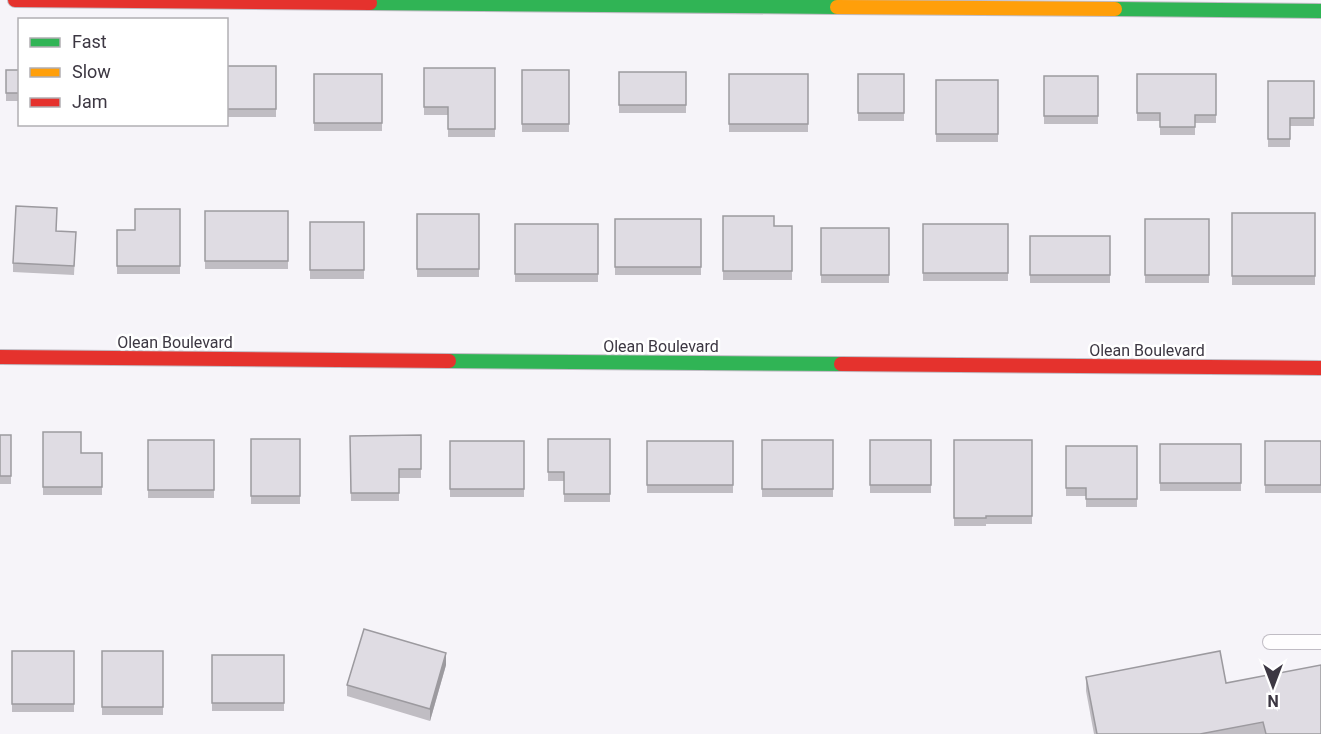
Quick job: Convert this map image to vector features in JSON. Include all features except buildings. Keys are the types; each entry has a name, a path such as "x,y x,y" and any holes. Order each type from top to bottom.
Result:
{"street":[{"path":"15,0 1321,11"},
{"name":"Olean Boulevard","path":"0,357 1321,368"}],"lane":[{"path":"1270,642 1321,642"}],"traffic: fast":[{"path":"370,3 837,7"},
{"path":"1115,9 1321,11"},
{"path":"449,361 841,364"}],"traffic: slow":[{"path":"837,7 1115,9"}],"traffic: jam":[{"path":"15,0 370,3"},
{"path":"0,357 449,361"},
{"path":"841,364 1321,368"}]}
